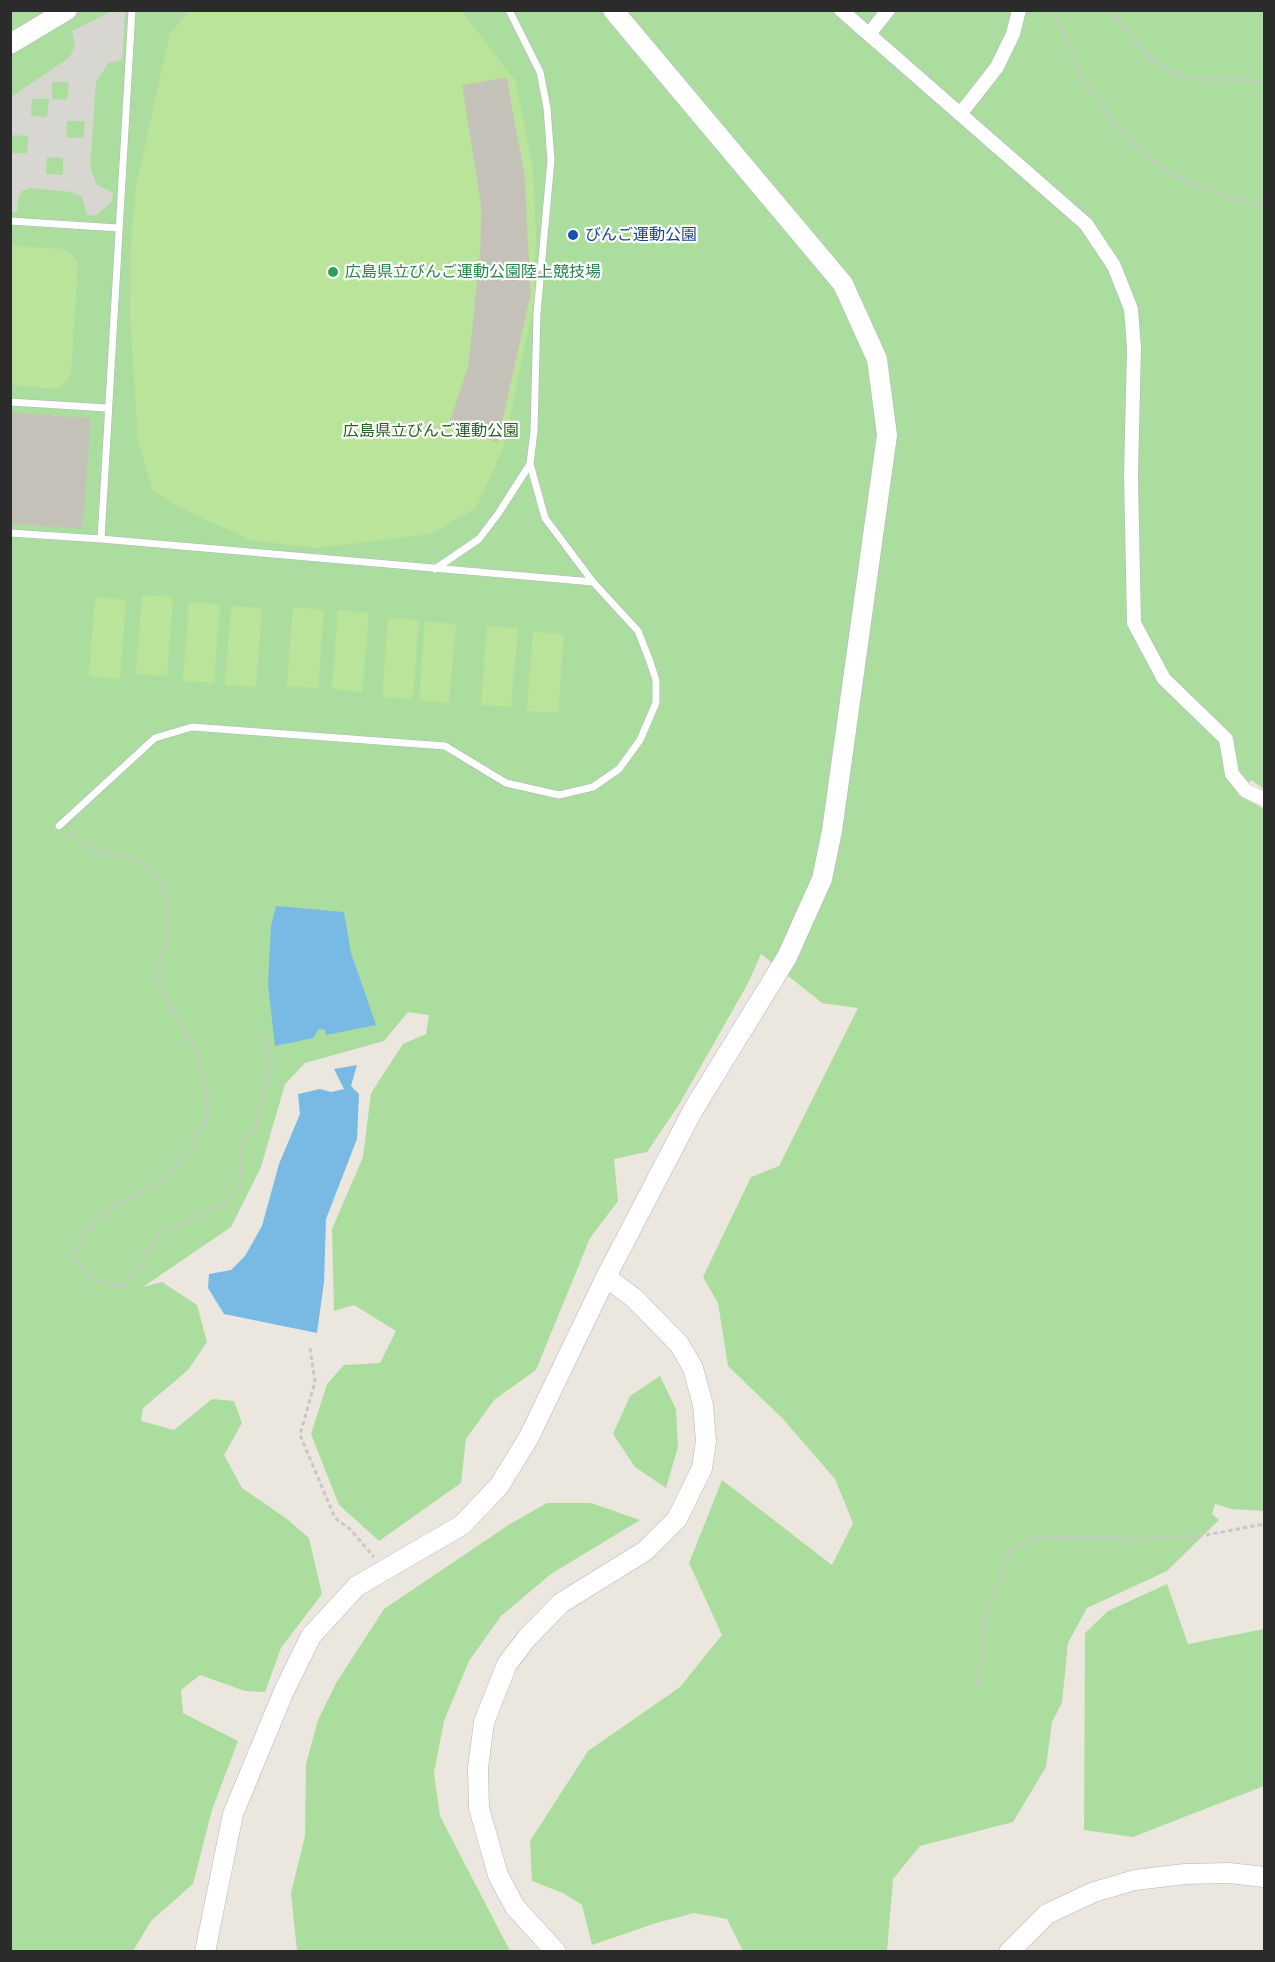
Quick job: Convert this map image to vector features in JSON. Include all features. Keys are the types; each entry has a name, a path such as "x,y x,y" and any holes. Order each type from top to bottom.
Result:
{"street":[{"path":"10,44 68,10"},
{"path":"205,1952 233,1814 284,1691 311,1636 357,1586 462,1525 499,1486 529,1437 606,1277 693,1110 787,957 822,879 832,831 887,435 877,359 843,284 613,10"},
{"path":"841,10 1086,224 1114,266 1131,309 1134,348 1131,474 1134,623 1164,678 1226,739 1232,774 1246,791 1264,799"},
{"path":"870,33 888,10"},
{"path":"961,113 997,67 1012,34 1019,10"},
{"path":"555,1952 515,1907 498,1875 479,1808 478,1768 484,1722 507,1664 527,1638 561,1603 645,1551 676,1519 702,1468 706,1441 703,1405 693,1368 679,1344 634,1298 606,1277"},
{"path":"1009,1952 1047,1914 1094,1892 1135,1880 1185,1874 1229,1873 1264,1877"}],"lane":[{"path":"101,539 132,10"},
{"path":"59,826 155,738 192,727 445,746 506,783 559,795 593,787 619,769 640,740 656,703 656,680 638,631 593,582 545,518 530,464 534,430 537,312 551,160 547,108 540,72 509,10"},
{"path":"10,221 118,228"},
{"path":"10,402 107,408"},
{"path":"435,569 479,539 530,464"},
{"path":"10,533 593,582"}],"path":[{"path":"1053,10 1083,79 1118,128 1143,154 1175,176 1239,201 1264,206"},
{"path":"1111,10 1146,56 1171,72 1190,79 1264,80"},
{"path":"530,272 595,274"},
{"path":"59,826 98,853 137,859 164,882 169,931 156,979 196,1053 205,1088 208,1114 193,1146 156,1184 98,1216 72,1255 91,1280 124,1287 160,1234 225,1202 240,1185 242,1145 254,1131 264,1100 270,1063 266,1032"},
{"path":"310,1348 315,1382 300,1435 335,1518 350,1529 385,1570"},
{"path":"977,1684 984,1655 986,1616 1012,1549 1042,1537 1143,1539 1206,1535 1264,1524"}],"green space":[{"name":"広島県立びんご運動公園","path":"10,11 1264,11 1264,789 1251,780 1237,794 1264,809 1264,1511 1232,1509 1215,1504 1212,1514 1219,1520 1167,1571 1087,1608 1068,1643 1062,1703 1052,1722 1046,1767 1013,1822 920,1846 893,1879 887,1951 743,1951 727,1919 694,1913 656,1923 592,1945 582,1905 563,1893 532,1881 530,1841 588,1751 680,1687 722,1635 689,1563 722,1480 832,1565 853,1523 835,1479 783,1419 728,1366 718,1303 703,1277 751,1177 779,1166 858,1008 822,1003 761,954 747,985 680,1103 647,1152 614,1159 618,1201 590,1238 536,1370 494,1400 466,1439 461,1483 379,1541 339,1505 311,1434 327,1384 344,1365 380,1363 396,1331 354,1305 334,1311 332,1229 363,1157 371,1093 403,1044 426,1034 429,1015 408,1012 384,1041 305,1063 285,1084 261,1167 231,1227 143,1287 162,1282 197,1305 207,1342 188,1370 143,1408 141,1421 174,1430 212,1399 234,1401 242,1423 224,1455 242,1488 287,1519 309,1538 322,1594 281,1648 265,1692 245,1691 200,1675 181,1690 183,1713 238,1741 212,1810 193,1884 151,1921 133,1951 11,1951"},
{"name":"広島県立びんご運動公園陸上競技場","path":"189,11 461,11 515,80 533,170 536,233 534,302 504,446 476,508 430,534 316,548 251,540 187,511 153,491 138,441 130,314 131,242 136,187 170,34"},
{"path":"11,246 65,249 78,261 71,375 59,389 11,385"},
{"path":"142,595 173,597 167,676 136,674"},
{"path":"95,597 126,600 120,679 89,676"},
{"path":"189,602 220,604 214,683 183,681"},
{"path":"231,606 262,608 256,687 225,685"},
{"path":"293,607 324,610 318,688 287,686"},
{"path":"338,610 369,613 362,692 332,689"},
{"path":"388,618 419,620 413,699 382,697"},
{"path":"425,621 456,624 449,703 419,700"},
{"path":"487,626 518,628 511,707 481,705"},
{"path":"533,632 564,634 558,713 527,711"},
{"path":"660,1376 676,1409 678,1447 666,1488 635,1467 613,1434 630,1396"},
{"path":"547,1503 591,1503 640,1520 551,1574 501,1616 469,1661 444,1721 434,1773 440,1816 510,1951 297,1951 291,1893 305,1836 306,1764 318,1720 336,1683 384,1609 510,1524"},
{"path":"1167,1584 1188,1644 1264,1629 1264,1786 1133,1837 1084,1830 1085,1633 1108,1611"}],"shaded area":[{"path":"114,10 125,11 122,60 108,63 96,82 90,167 97,185 113,193 112,202 96,215 87,216 82,197 72,192 30,188 22,191 18,198 17,212 11,212 11,153 27,153 28,136 11,135 11,97 70,57 75,45 72,31","holes":["52,82 69,82 67,100 52,99","32,99 49,99 47,117 31,116","67,121 85,121 83,138 66,137","47,157 63,158 63,175 46,174"]}],"water":[{"path":"276,906 344,912 351,953 376,1025 326,1035 325,1030 319,1029 313,1038 275,1046 268,984 271,926"},
{"path":"357,1065 351,1086 359,1094 357,1139 326,1219 324,1282 317,1333 224,1314 208,1288 209,1274 231,1270 245,1256 262,1226 279,1164 300,1114 298,1094 320,1089 331,1092 344,1089 334,1069"}],"building":[{"path":"506,78 524,176 530,294 497,442 450,423 469,366 481,248 482,208 463,86"},
{"path":"10,413 90,419 82,528 10,523"}],"place":[{"name":"びんご運動公園","path":"573,235"},
{"name":"広島県立びんご運動公園陸上競技場","path":"333,272"}]}
